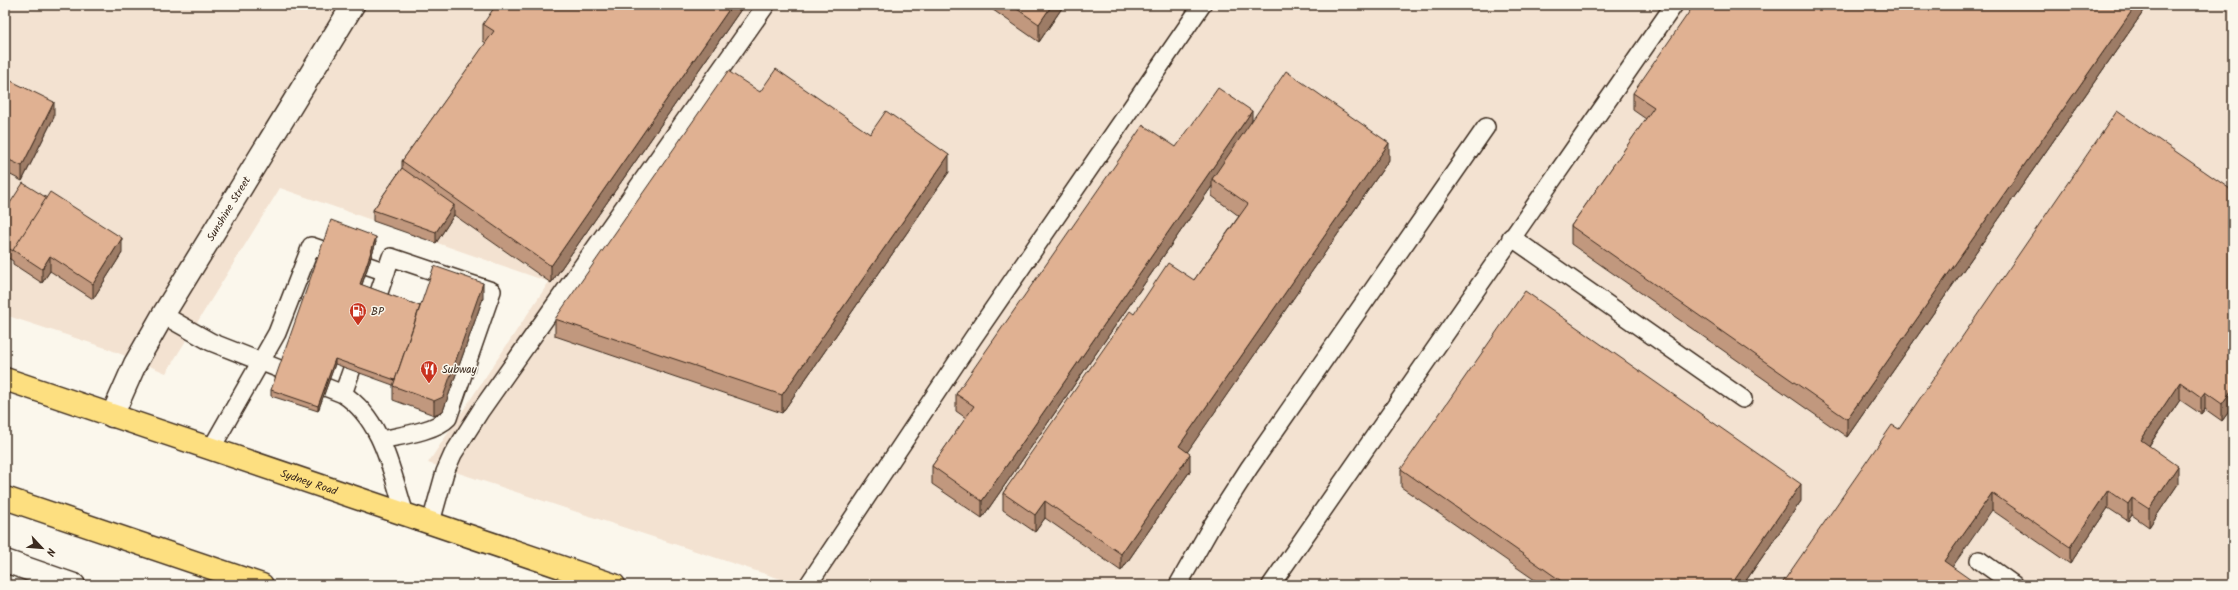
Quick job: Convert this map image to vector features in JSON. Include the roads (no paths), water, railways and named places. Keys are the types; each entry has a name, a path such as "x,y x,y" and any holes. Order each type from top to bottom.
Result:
{"highway":[{"name":"Sydney Road","path":"5,379 614,585"},
{"path":"5,498 262,585"}],"street":[{"name":"Sunshine Street","path":"112,416 135,364 163,315 353,5"},
{"path":"5,561 74,585"}],"lane":[{"path":"431,522 445,472 477,417 766,5"},
{"path":"808,585 973,338 1202,5"},
{"path":"1271,585 1674,5"},
{"path":"1178,585 1211,527 1249,468 1486,126"},
{"path":"1512,237 1743,399"},
{"path":"211,449 236,402 296,306 311,246 386,272"},
{"path":"343,394 391,257 492,291 448,418 443,424 381,440"},
{"path":"163,315 211,342 263,361 343,394 357,403 369,418 381,440 405,514"},
{"path":"1978,560 2014,585"}],"place":[{"name":"BP","path":"358,326"},
{"name":"Subway","path":"429,384"}]}
